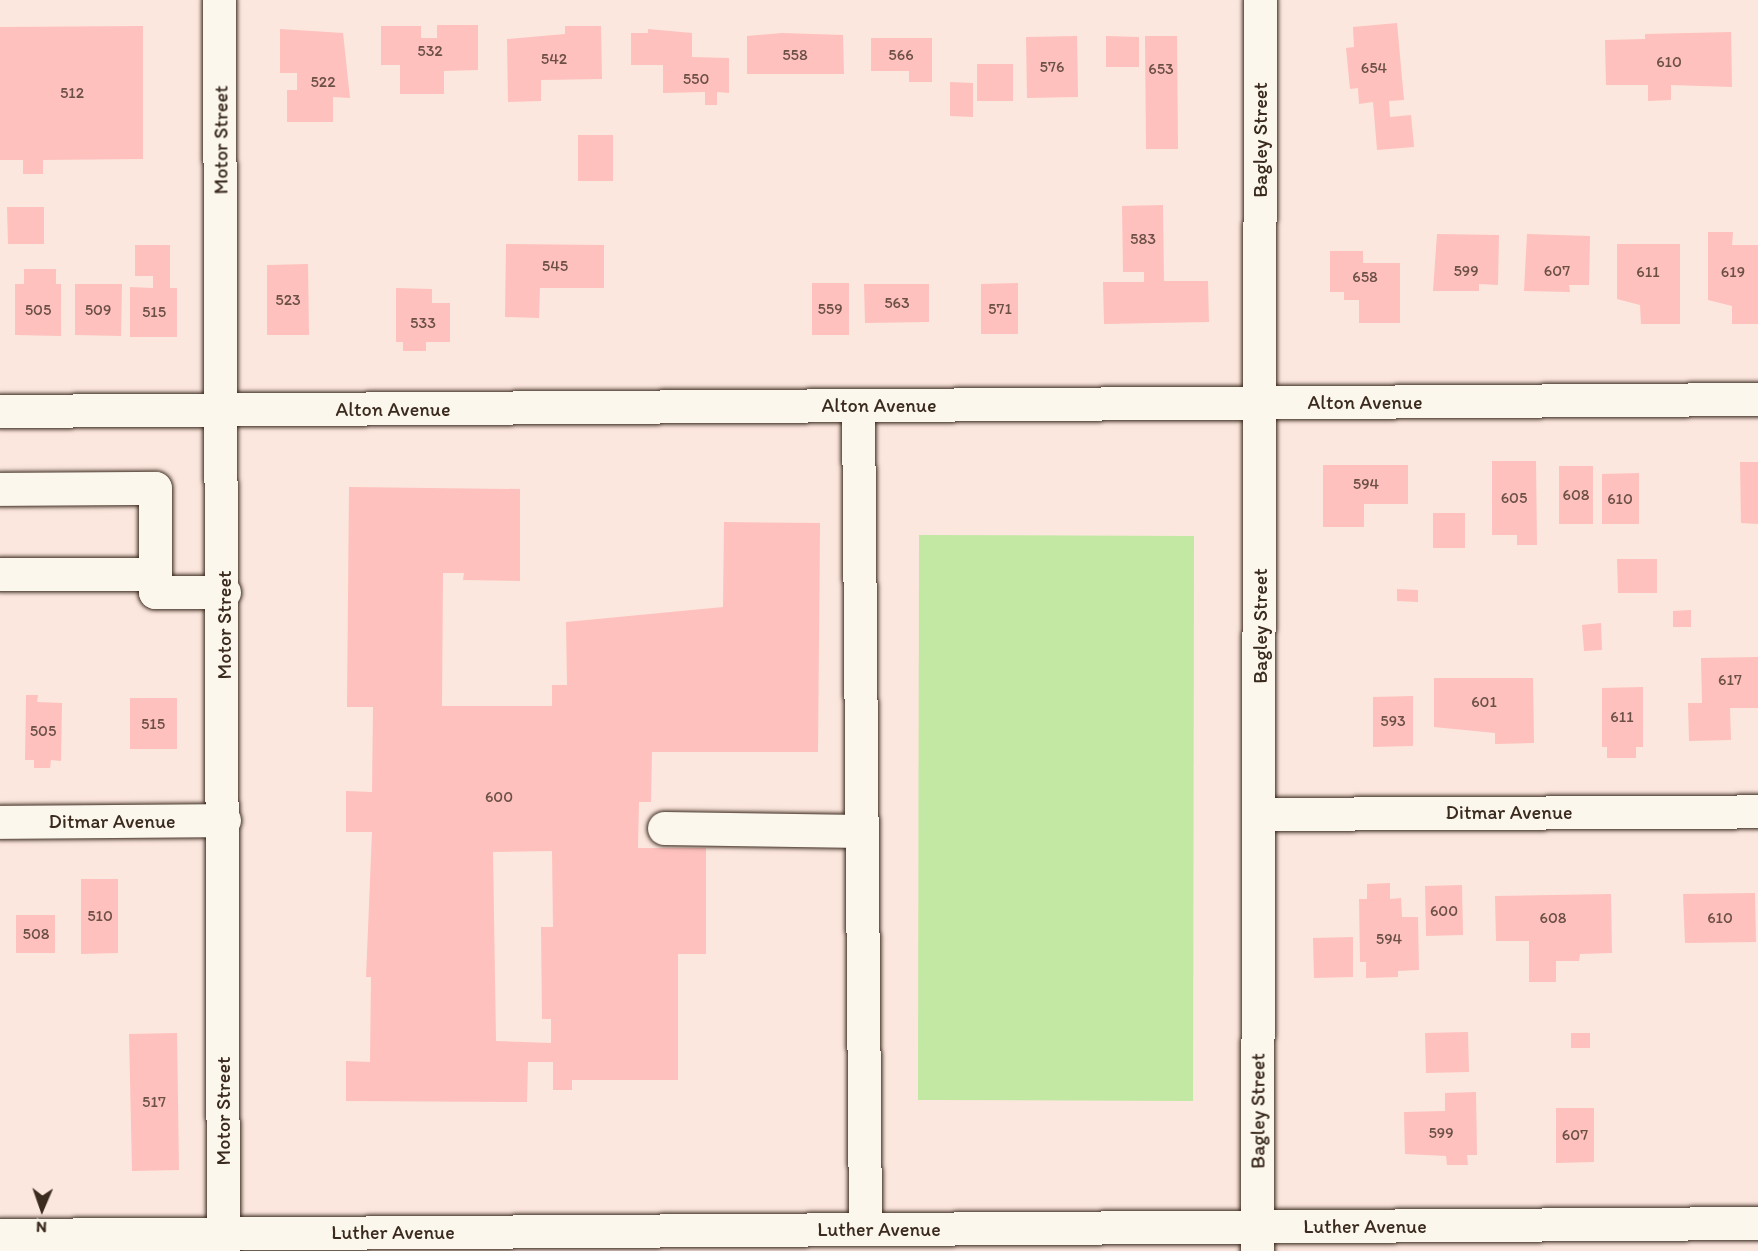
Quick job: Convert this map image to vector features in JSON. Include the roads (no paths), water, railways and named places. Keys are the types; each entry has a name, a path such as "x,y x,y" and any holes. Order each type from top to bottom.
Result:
{"street":[{"name":"Motor Street","path":"219,0 224,592 223,1242"},
{"name":"Bagley Street","path":"1257,1239 1260,814 1260,0"},
{"name":"Alton Avenue","path":"0,411 1758,399"},
{"path":"858,405 865,1229"},
{"path":"0,489 155,488 155,592 224,592"},
{"path":"0,574 155,574"},
{"name":"Ditmar Avenue","path":"1260,814 1758,811"},
{"name":"Ditmar Avenue","path":"0,822 224,820"},
{"path":"664,828 861,831"},
{"name":"Luther Avenue","path":"0,1235 223,1242 865,1229 1257,1239 1758,1223"}]}
